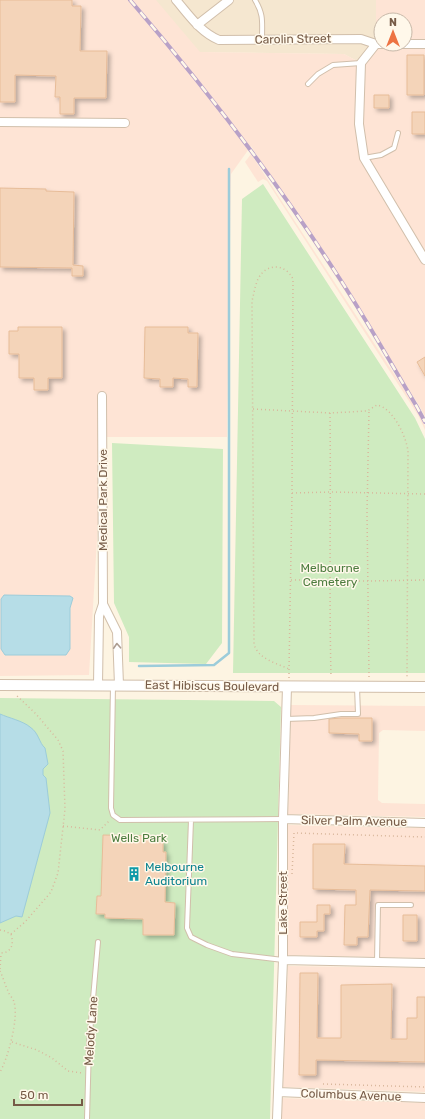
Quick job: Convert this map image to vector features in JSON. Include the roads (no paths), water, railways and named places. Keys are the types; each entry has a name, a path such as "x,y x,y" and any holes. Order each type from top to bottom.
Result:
{"street":[{"name":"Carolin Street","path":"176,0 208,35 219,40 361,39 373,43"},
{"path":"198,25 229,0"},
{"name":"Carolin Street","path":"413,44 425,44"},
{"path":"373,48 361,63 359,124 364,158 425,260"},
{"path":"0,122 124,123"},
{"name":"Medical Park Drive","path":"98,685 99,616 103,604 102,396"},
{"name":"Medical Park Drive","path":"103,604 117,632 116,685"},
{"name":"East Hibiscus Boulevard","path":"2,685 425,687"},
{"name":"Lake Street","path":"277,1119 283,960 283,819 288,687"},
{"name":"Silver Palm Avenue","path":"283,819 425,823"},
{"path":"283,960 425,963"},
{"name":"Columbus Avenue","path":"278,1092 425,1098"}],"lane":[{"path":"255,0 261,11 262,40"},
{"path":"308,84 318,74 333,65 361,63"},
{"path":"364,158 381,155 394,148 398,133"},
{"path":"116,685 110,808 113,816 120,820 283,819"},
{"path":"286,719 358,714 357,687"},
{"path":"191,820 187,928 191,937 207,945 232,954 283,960"},
{"path":"377,962 378,905 411,905"},
{"name":"Melody Lane","path":"87,1119 89,1044 98,942"}],"water":[{"path":"4,595 70,596 73,598 70,608 70,649 66,655 5,655 1,649 1,599"},
{"path":"0,714 20,721 33,729 45,748 48,764 43,769 43,775 46,778 50,813 22,917 16,916 0,923"}],"waterway":[{"path":"139,666 214,665 229,653 229,169"}],"railway":[{"path":"130,0 185,65 238,133 288,202 357,306 425,422"}],"place":[{"name":"Melbourne Auditorium","path":"134,874"}],"park label":[{"name":"Melbourne Cemetery","path":"330,575"},
{"name":"Wells Park","path":"139,838"}]}
